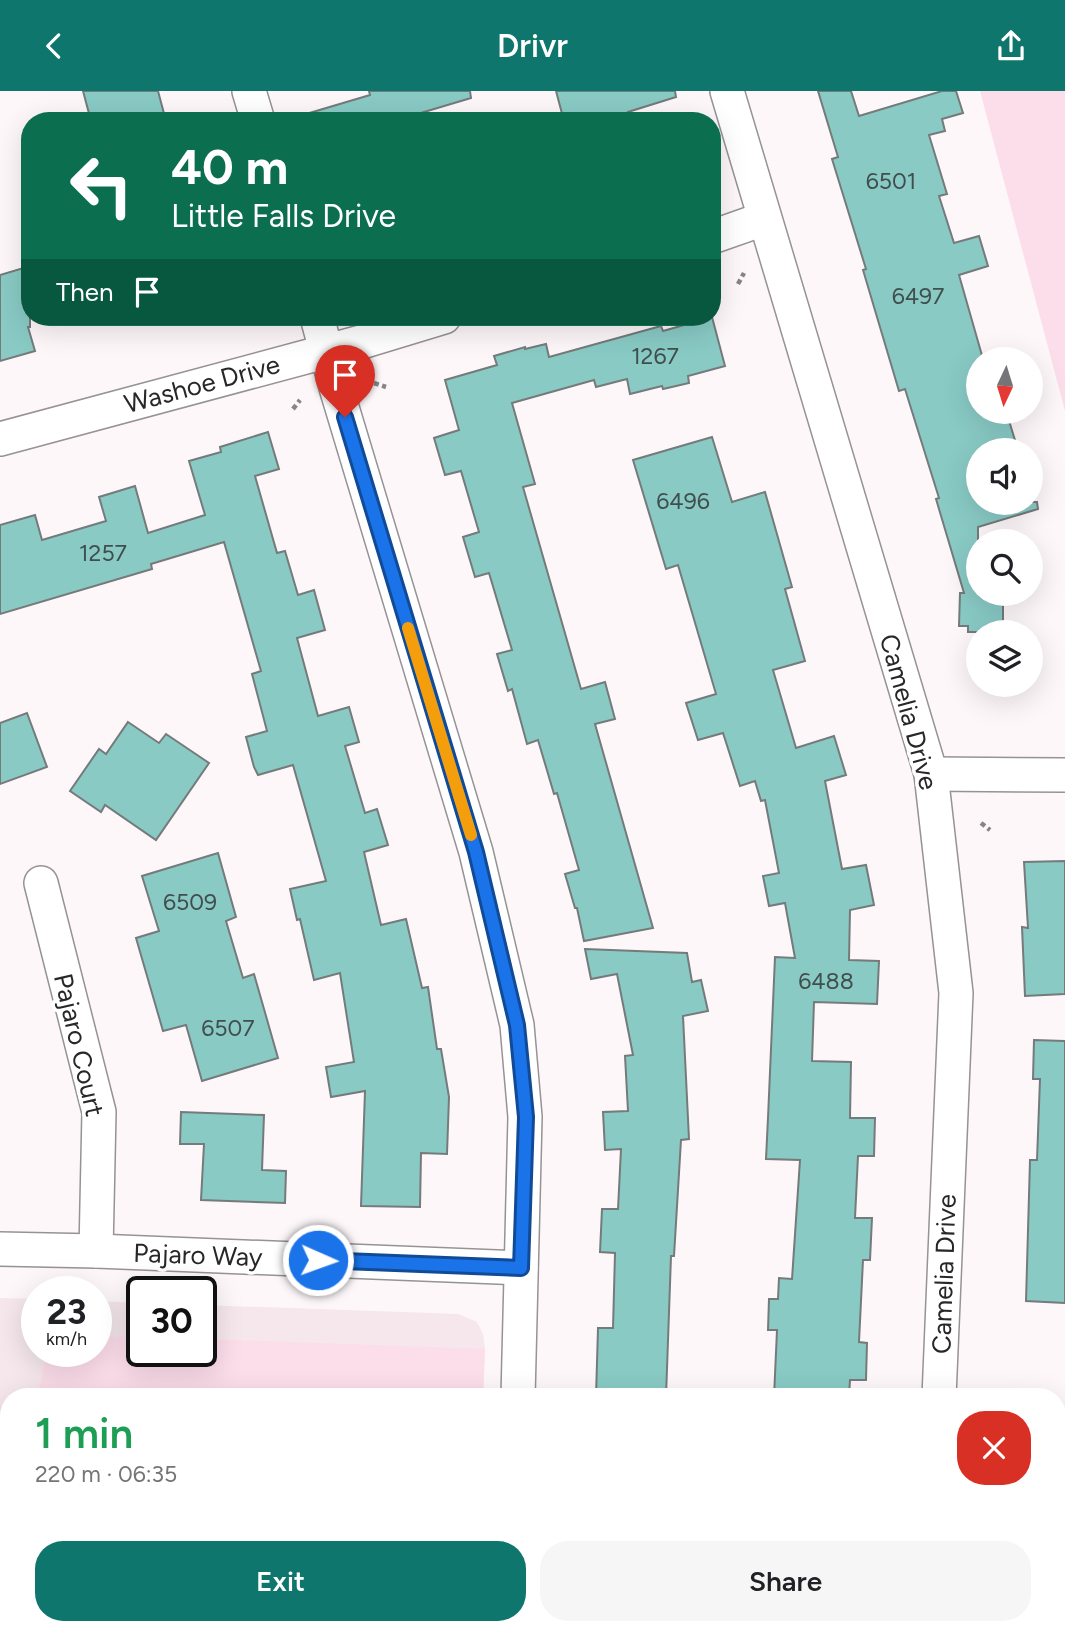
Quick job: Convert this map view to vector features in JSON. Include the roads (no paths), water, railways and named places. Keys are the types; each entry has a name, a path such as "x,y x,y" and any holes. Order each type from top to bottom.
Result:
{"street":[{"path":"250,91 256,112"},
{"name":"Camelia Drive","path":"727,91 930,774 956,993 939,1388"},
{"path":"721,234 763,219"},
{"path":"319,326 476,852 517,1025 526,1117 518,1388"},
{"name":"Washoe Drive","path":"0,439 413,326"},
{"path":"930,774 1065,775"},
{"name":"Pajaro Court","path":"41,883 99,1112 96,1251"},
{"name":"Pajaro Way","path":"0,1249 521,1268"}]}
